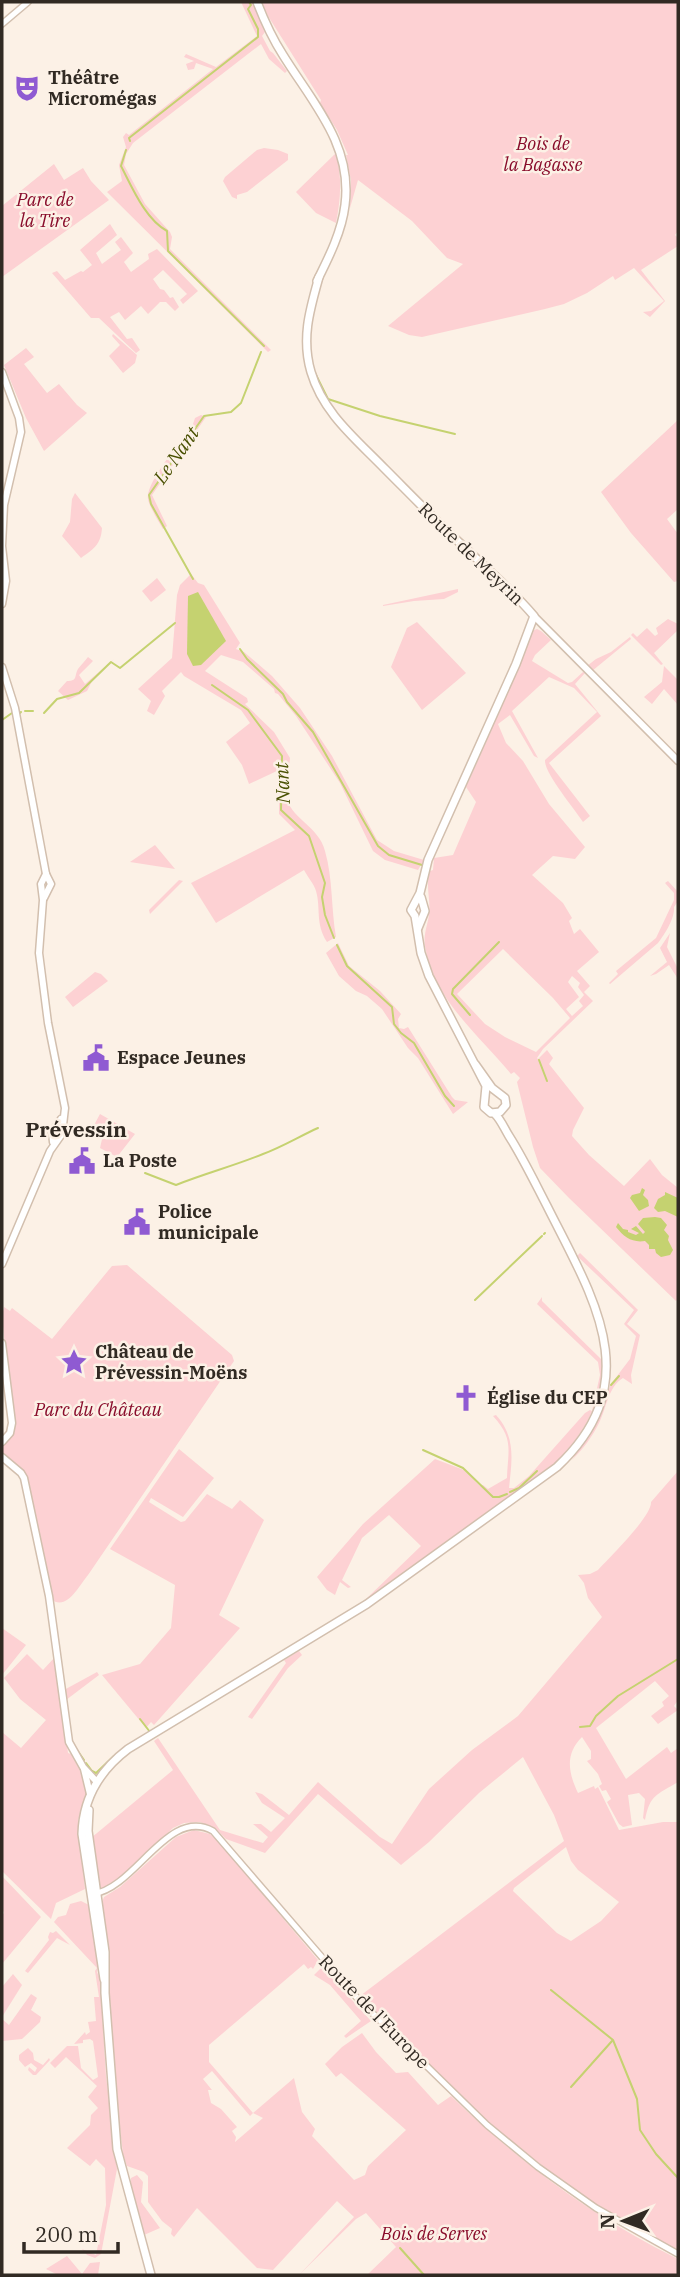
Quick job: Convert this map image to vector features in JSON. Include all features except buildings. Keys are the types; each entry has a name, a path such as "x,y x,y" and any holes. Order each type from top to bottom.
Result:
{"main road":[{"name":"Route de Meyrin","path":"257,2 278,46 333,132 344,164 344,212 305,313 302,344 306,368 314,390 344,428 678,761"},
{"path":"2,365 24,426 23,444 6,496 2,523 5,581 2,602"},
{"path":"2,372 21,428 16,463"},
{"path":"151,2275 117,2149 104,1979 105,1952 93,1894 88,1825 93,1786 113,1761 385,1592 548,1474 569,1455 583,1437 594,1416 604,1385 606,1355 603,1329 586,1284 514,1143 495,1114 484,1107 486,1086 438,995 426,965 418,929 418,916 425,911 419,904 428,860 516,664 534,616"},
{"path":"2,667 15,708 46,878 51,885 45,889 39,940 47,1019 61,1085 62,1117 2,1265"},
{"path":"475,1064 495,1091 505,1098 503,1110 495,1114"},
{"path":"486,1094 495,1091"},
{"path":"503,1110 514,1143"},
{"path":"2,1343 12,1423 9,1435 2,1440"},
{"path":"2,1368 9,1424 2,1440"},
{"path":"2,1460 21,1478 43,1572 69,1742 93,1786"}],"street":[{"path":"2,24 28,2"},
{"name":"Route de l'Europe","path":"93,1894 113,1888 180,1829 198,1825 213,1830 358,1999 487,2125 588,2203 678,2255"}],"green space":[{"path":"241,2 252,2 265,32 262,36 270,51 287,71 285,73 269,59 261,44 133,143 126,154 124,165 145,204 170,232 170,249 271,350 268,352 107,192 122,181 119,165 126,147 123,137 126,133 129,135 213,69 196,63 194,69 188,70 186,64 194,61 184,57 186,54 216,67 257,36"},
{"name":"Bois de la Bagasse","path":"262,2 678,2 678,231 675,235 678,238 678,246 641,270 665,301 650,317 643,312 651,311 664,301 634,268 615,280 613,276 564,304 545,309 422,337 388,326 463,264 447,258 412,221 358,180 350,208 348,155 337,130 320,103 321,100"},
{"path":"264,148 288,154 288,160 247,192 237,195 237,199 232,197 223,181 225,177 257,150"},
{"path":"336,153 340,188 336,223 316,213 296,192"},
{"name":"Parc de la Tire","path":"54,164 64,180 83,168 109,200 2,277 2,206"},
{"path":"110,224 117,235 96,253 102,264 121,250 115,242 121,237 133,253 124,262 131,272 149,259 148,254 157,249 198,291 183,304 180,300 187,294 163,270 153,279 170,298 173,297 179,307 175,311 166,302 160,302 148,314 141,306 125,320 119,312 110,317 127,339 132,338 140,350 136,353 99,318 91,318 52,273 57,271 65,280 92,265 80,250"},
{"path":"113,334 137,355 135,363 123,373 109,356 120,345"},
{"path":"26,348 34,357 24,364 47,393 59,384 87,413 44,451 26,418 4,365"},
{"path":"201,415 206,417 152,495 167,526 163,529 148,499 152,483 195,418"},
{"path":"678,420 678,509 667,519 678,534 678,581 674,582 631,533 601,492"},
{"path":"75,493 102,528 96,546 81,558 62,536 70,522"},
{"path":"191,574 198,583 204,585 240,643 236,649 244,652 272,676 300,708 332,756 377,840 394,851 424,860 418,870 385,860 373,851 340,783 296,716 274,689 243,662 221,655 205,671 247,698 248,702 245,704 274,732 290,758 286,791 288,803 322,842 329,872 336,937 327,942 321,929 316,891 304,870 216,923 191,883 295,830 279,814 279,770 249,784 242,765 226,742 250,723 241,710 181,672 162,691 165,696 154,715 147,711 151,701 138,689 172,658 177,595 180,585"},
{"path":"157,578 166,590 151,602 142,591"},
{"path":"458,589 458,592 444,599 383,606 383,605"},
{"path":"668,619 678,624 678,630 654,653 663,664 661,665 631,635 633,633 637,637 647,628 655,636 658,634 656,628"},
{"path":"417,622 466,673 422,710 391,667 407,628"},
{"path":"537,629 551,640 532,661 568,683 585,673 575,684 601,716 549,763 590,816 583,822 554,782 545,760 597,712 574,688 549,677 512,711 538,758 534,756 510,715 498,724 506,743 523,761 549,804 585,847 575,859 553,856 532,875 563,903 572,918 569,921 574,934 580,929 599,952 577,971 590,986 584,992 593,1001 537,1058 547,1050 553,1058 549,1064 584,1108 572,1136 589,1155 624,1186 650,1159 662,1175 678,1188 676,1301 540,1168 517,1082 520,1078 514,1072 511,1074 447,1000 437,983 425,946 429,908 428,882 434,858 453,855 476,802 466,787 524,656 529,632","holes":["503,949 570,1018 536,1052 485,1024 457,994","572,976 580,983 578,987 584,995 579,1001 583,1006 572,1016 566,1009 579,997 568,982"]},
{"path":"630,637 631,639 592,671 587,666 611,652"},
{"path":"88,657 93,661 79,675 85,684 114,659 92,681 87,691 68,700 58,691 67,681 74,679"},
{"path":"664,666 678,680 678,705 664,689 652,704 644,697 662,682"},
{"path":"155,845 175,869 130,862"},
{"path":"179,880 183,881 150,914 149,910"},
{"path":"668,881 678,892 678,901 666,931 658,943 610,984 618,974 616,971 656,938 674,900 674,893 665,883"},
{"path":"670,933 667,947 678,969 678,979 669,965 650,976 667,962 660,948"},
{"path":"338,943 349,966 380,991 401,1014 398,1019 399,1028 408,1027 452,1097 468,1102 453,1114 418,1058 408,1048 382,1009 339,976 326,953"},
{"path":"95,972 108,981 73,1007 65,997"},
{"path":"100,1114 135,1134 117,1157 100,1148 103,1135 92,1129"},
{"path":"580,1253 638,1310 627,1324 640,1335 631,1375 632,1384 623,1378 614,1387 596,1428 572,1460 596,1425 611,1384 630,1359 636,1336 624,1324 634,1310 577,1256"},
{"name":"Parc du Château","path":"127,1265 232,1355 234,1361 81,1585 67,1600 57,1602 51,1599 24,1473 2,1456 2,1445 13,1431 2,1316 4,1307 10,1311 12,1308 52,1339 112,1266"},
{"path":"542,1297 542,1301 602,1360 601,1378 593,1410 576,1439 542,1475 432,1552 368,1601 366,1599 421,1546 389,1515 362,1538 342,1580 351,1587 348,1588 340,1582 335,1595 327,1590 317,1577 363,1524 435,1459 464,1470 480,1486 488,1489 507,1478 507,1438 493,1416 496,1415 502,1423 510,1440 509,1488 514,1488 529,1476 585,1413 592,1411 600,1375 598,1362 537,1304"},
{"path":"179,1449 214,1478 183,1517 151,1498 149,1502 181,1522 185,1521 207,1494 232,1509 240,1500 264,1520 219,1615 240,1628 154,1725 151,1722 146,1728 102,1675 140,1664 171,1628 175,1585 110,1549"},
{"path":"678,1471 678,1700 674,1706 678,1710 658,1724 651,1716 664,1706 662,1702 669,1696 655,1681 596,1728 626,1779 667,1747 671,1753 678,1748 678,1782 652,1800 645,1820 645,1799 639,1793 628,1795 632,1825 623,1827 607,1802 611,1799 606,1790 602,1791 599,1786 602,1784 598,1774 587,1761 591,1759 591,1751 582,1737 573,1750 570,1771 578,1793 594,1786 595,1789 598,1787 619,1830 678,1822 678,2252 600,2208 518,2148 478,2113 360,1996 564,1841 554,1815 523,1757 479,1793 401,1865 318,1794 265,1853 226,1839 216,1829 200,1822 184,1823 173,1828 117,1881 101,1889 91,1838 173,1770 154,1741 158,1738 220,1830 263,1843 268,1837 253,1824 261,1824 271,1832 285,1818 262,1803 255,1792 262,1794 289,1815 318,1782 380,1837 392,1844 429,1789 472,1750 518,1716 602,1617 588,1598 584,1583 578,1575 598,1570 638,1526 651,1502","holes":["566,1847 578,1870 619,1902 601,1921 571,1941 557,1933 513,1891"]},
{"path":"2,1628 26,1645 2,1675"},
{"path":"299,1651 302,1655 288,1668 252,1719 248,1717 286,1663 284,1660"},
{"path":"27,1654 43,1670 55,1657 68,1753 85,1780 87,1795 78,1820 85,1889 56,1903 51,1919 2,1871 2,1732 21,1748 46,1720 20,1699 4,1678"},
{"path":"97,1672 99,1675 66,1700 64,1690"},
{"name":"Bois de Serves","path":"194,1830 210,1834 217,1840 318,1960 313,1969 308,1969 304,1964 209,2045 209,2062 253,2113 294,2078 302,2112 315,2129 312,2136 354,2180 365,2175 368,2166 406,2130 341,2073 336,2077 325,2064 342,2047 362,2033 396,2073 408,2072 438,2105 451,2096 530,2166 616,2225 678,2259 678,2275 367,2275 396,2247 366,2213 356,2219 299,2275 354,2217 337,2201 273,2270 257,2268 197,2208 174,2237 171,2234 172,2229 162,2221 148,2202 148,2176 127,2166 123,2154 112,2062 101,1905 104,1897 120,1887 176,1837","holes":["212,2071 250,2116 253,2113 263,2118 235,2142 236,2137 232,2131 237,2127 221,2109 211,2103 208,2090 212,2090 203,2079"]},
{"path":"2,1876 41,1917 2,1964 4,1913"},
{"path":"81,1901 89,1905 99,1963 97,1972 100,1979 106,2076 117,2169 101,2254 95,2258 82,2249 96,2255 106,2205 105,2168 96,2159 90,2166 67,2148 90,2125 91,2115 98,2108 88,2097 97,2086 66,2057 55,2068 50,2063 67,2046 78,2046 81,2068 93,2080 98,2077 93,2041 83,2040 83,2043 74,2044 85,2032 86,2035 90,2032 88,2022 96,2021 94,1997 99,1997 95,1971 97,1968 54,1922 58,1917 66,1915 70,1904"},
{"path":"56,1931 70,1945 57,1938 28,1973 25,1971 49,1940 50,1932"},
{"path":"322,1967 371,2021 346,2038 344,2036 361,2021 330,1985 314,1975"},
{"path":"13,1974 22,1985 2,2017 2,1987"},
{"path":"31,1994 37,1998 31,2010 41,2017 40,2022 22,2039 2,2041 2,2019 9,2025"},
{"path":"28,2048 33,2053 34,2060 43,2065 49,2058 50,2060 36,2075 28,2070 29,2067 35,2072 37,2068 31,2063 25,2067 19,2060 19,2055"},
{"path":"137,2175 143,2182 141,2202 160,2228 144,2235 155,2275 143,2235 130,2184 131,2178"},
{"path":"67,2256 82,2274 90,2263 100,2262 98,2275 58,2275 46,2269"}],"shaded area":[{"path":"198,592 226,641 201,665 193,666 187,654 188,596"},
{"path":"642,1188 649,1206 639,1211 630,1198 640,1193"},
{"path":"665,1192 678,1198 678,1217 665,1211 658,1212 654,1208"},
{"path":"643,1218 661,1218 667,1225 664,1230 673,1250 670,1255 661,1257 655,1249 649,1249 645,1241 629,1238 616,1227 618,1223 623,1229 636,1235 639,1233 631,1229 636,1226 643,1234 645,1232 638,1224"}],"waterway":[{"name":"Le Nant","path":"130,141 129,138 258,37 258,29 248,9 251,5 249,2"},
{"name":"Le Nant","path":"126,150 121,166 146,211 167,231 168,251 264,346"},
{"name":"Le Nant","path":"193,579 151,504 149,495 204,416 231,412 241,403 261,352"},
{"path":"314,371 328,399 380,416 455,434"},
{"path":"44,713 57,699 79,693 111,662 120,668 175,623"},
{"name":"Nant","path":"240,649 283,694 313,732 378,846 389,855 422,865"},
{"name":"Nant","path":"212,685 248,710 282,756 281,810 309,836 325,883 322,897 325,915 334,938"},
{"path":"25,711 33,711"},
{"path":"2,720 12,713"},
{"path":"470,1015 452,994 453,989 499,942"},
{"name":"Nant","path":"337,945 347,966 392,1007 394,1024 414,1043 445,1096 454,1106"},
{"path":"539,1060 547,1081"},
{"path":"145,1173 176,1185 270,1151 318,1128"},
{"path":"475,1300 542,1236"},
{"path":"611,1385 619,1376"},
{"path":"423,1450 463,1468 493,1497 507,1494"},
{"path":"510,1492 519,1488 537,1471"},
{"path":"580,1727 590,1726 596,1716 618,1696 678,1659"},
{"path":"140,1719 150,1732 145,1735"},
{"path":"77,1750 84,1760"},
{"path":"86,1763 96,1773 114,1756"},
{"path":"551,1990 613,2040 637,2099 640,2130 656,2154 678,2178"},
{"path":"571,2087 612,2041"},
{"path":"400,2248 424,2275"}],"place":[{"name":"Théâtre Micromégas","path":"27,88"},
{"name":"Espace Jeunes","path":"96,1058"},
{"name":"La Poste","path":"82,1161"},
{"name":"Police municipale","path":"137,1222"},
{"name":"Château de Prévessin-Moëns","path":"74,1362"},
{"name":"Église du CEP","path":"466,1398"}],"district":[{"name":"Prévessin","path":"76,1130"}]}
